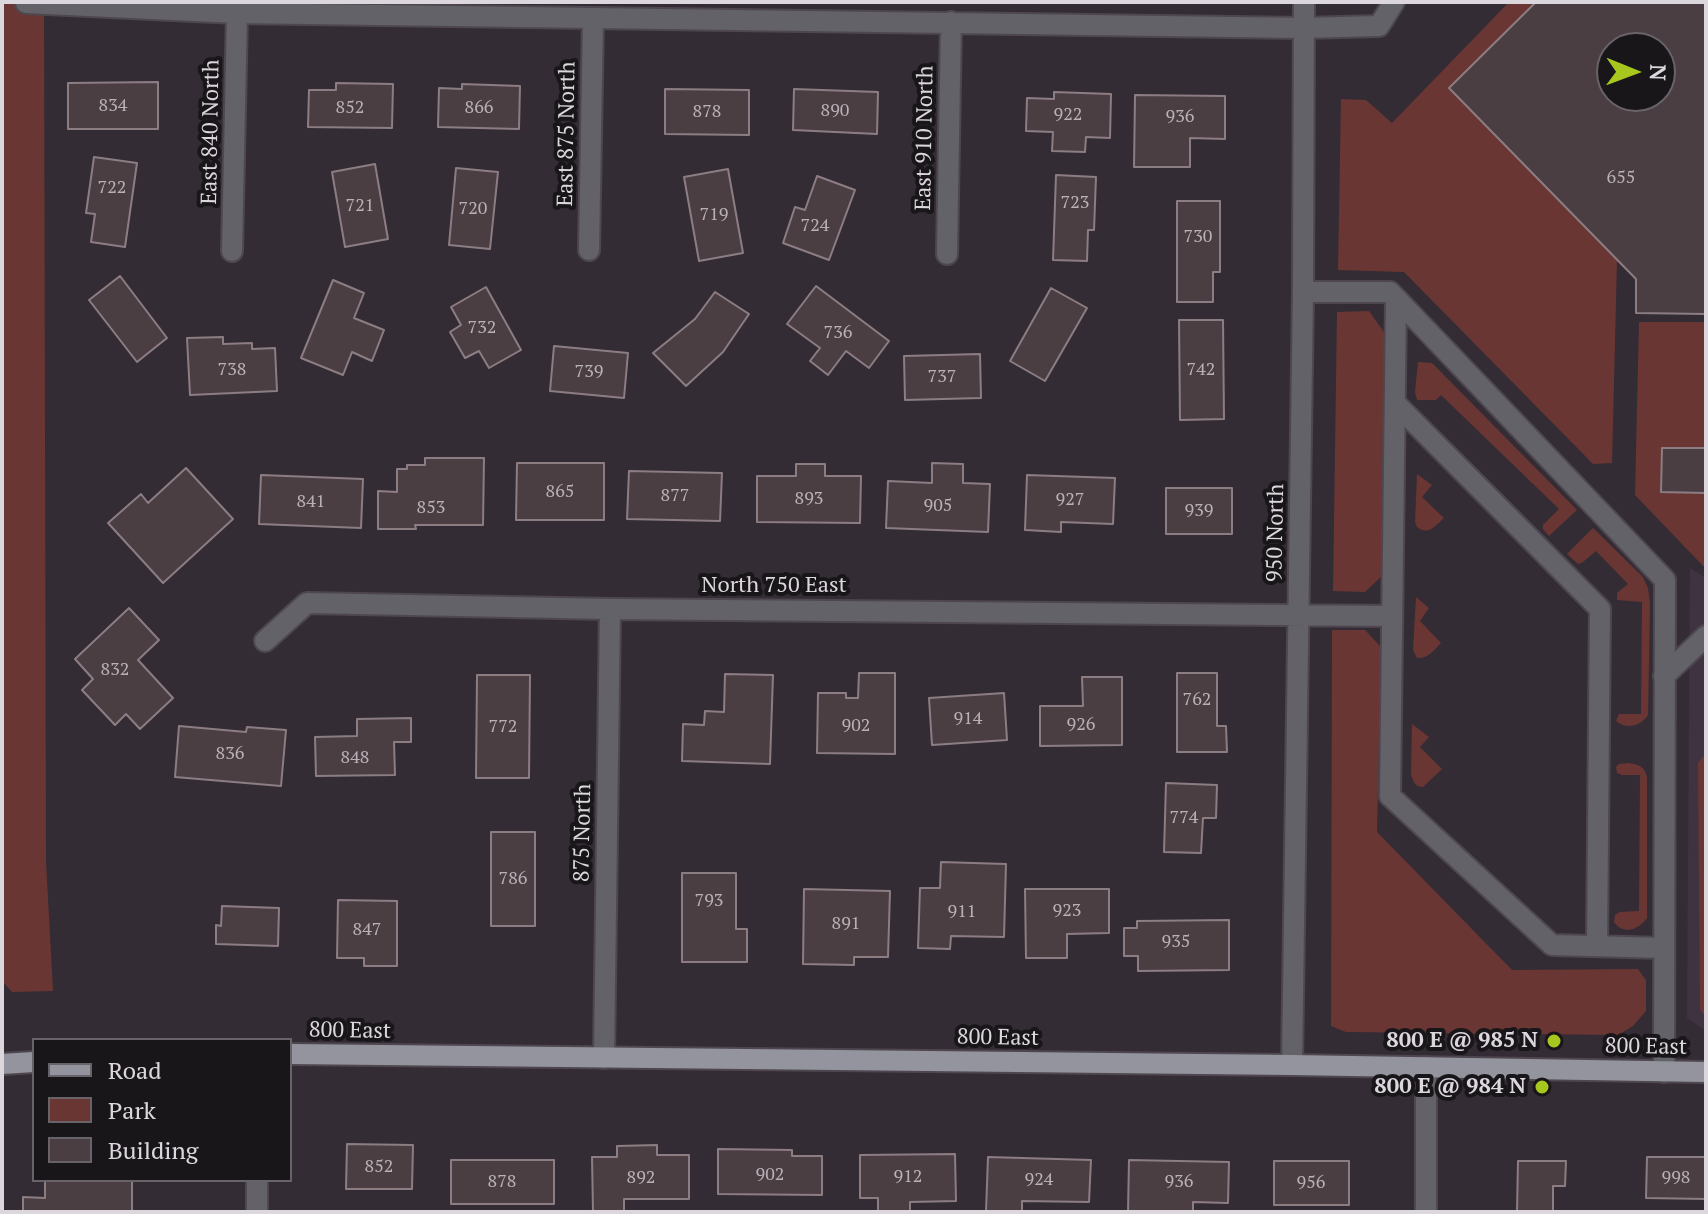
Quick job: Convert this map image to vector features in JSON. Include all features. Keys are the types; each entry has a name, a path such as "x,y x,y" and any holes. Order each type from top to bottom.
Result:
{"main road":[{"name":"800 East","path":"292,1054 1706,1072"},
{"path":"2,1064 32,1062"}],"street":[{"name":"950 North","path":"1292,1065 1304,2"},
{"path":"26,3 237,13 1303,28 1379,26 1394,2"},
{"name":"East 840 North","path":"232,251 237,13"},
{"name":"East 875 North","path":"589,250 593,19"},
{"name":"East 910 North","path":"947,254 951,22"},
{"path":"1303,292 1390,292 1665,580 1664,1072"},
{"path":"1396,299 1390,796 1552,945 1664,948"},
{"path":"1395,403 1600,609 1597,946"},
{"name":"North 750 East","path":"265,641 307,603 1392,616"},
{"name":"875 North","path":"604,1058 610,609"},
{"path":"1664,676 1706,636"},
{"path":"1426,1067 1426,1212"},
{"path":"257,1182 257,1212"}],"shaded area":[{"path":"1690,568 1706,578 1706,1031 1687,1018"}],"green space":[{"path":"2,2 44,2 46,862 53,991 12,992 2,981"},
{"path":"1509,2 1536,2 1449,88 1617,260 1612,463 1593,464 1404,272 1338,270 1341,99 1366,100 1392,123"},
{"path":"1369,311 1386,335 1382,576 1365,592 1333,591 1337,312"},
{"path":"1639,322 1706,322 1706,569 1635,495"},
{"path":"1418,362 1432,363 1577,510 1549,536 1543,525 1559,509 1441,395 1436,400 1417,400"},
{"path":"1417,474 1432,485 1422,497 1444,518 1425,531 1415,522"},
{"path":"1593,528 1643,577 1648,588 1648,715 1634,726 1616,721 1619,714 1641,714 1642,602 1617,600 1617,593 1628,584 1596,551 1578,564 1567,554"},
{"path":"1416,597 1429,608 1420,621 1441,643 1421,658 1417,658 1413,650"},
{"path":"1332,630 1365,630 1381,647 1377,832 1512,970 1638,969 1646,980 1646,1011 1633,1026 1618,1035 1346,1032 1331,1026"},
{"path":"1412,724 1429,737 1420,747 1442,769 1423,787 1416,785 1411,774"},
{"path":"1706,753 1706,1018 1700,1009 1698,763"},
{"path":"1628,763 1641,767 1647,777 1647,918 1636,928 1627,930 1614,922 1615,915 1620,912 1639,911 1640,775 1622,775 1617,773 1616,767"}],"building":[{"path":"1536,2 1706,2 1706,314 1636,313 1636,279 1449,88"},
{"path":"158,82 158,129 68,129 68,83"},
{"path":"336,83 393,84 392,128 308,127 309,90 336,90"},
{"path":"462,84 520,86 519,129 438,127 439,88 462,89"},
{"path":"665,89 749,90 749,135 665,134"},
{"path":"794,89 878,92 877,134 793,130"},
{"path":"1054,92 1111,94 1110,138 1086,137 1085,152 1052,151 1053,132 1026,131 1027,98 1054,99"},
{"path":"1135,95 1225,96 1225,139 1190,138 1190,167 1134,167"},
{"path":"94,157 137,163 125,247 91,242 95,214 86,213"},
{"path":"375,164 388,239 345,247 332,172"},
{"path":"456,168 498,172 490,249 449,245"},
{"path":"728,169 743,253 699,261 684,177"},
{"path":"1056,175 1096,177 1094,230 1088,230 1087,261 1053,260"},
{"path":"817,176 855,190 829,260 783,243 795,207 805,210"},
{"path":"1177,201 1220,201 1220,272 1213,272 1213,302 1177,302"},
{"path":"120,276 167,338 137,362 89,300"},
{"path":"333,280 364,293 354,318 384,330 372,361 352,352 343,375 301,358"},
{"path":"816,286 889,341 869,368 846,351 828,375 810,361 820,348 787,324"},
{"path":"486,287 521,350 489,368 479,351 465,358 450,332 461,325 451,307"},
{"path":"1051,288 1087,308 1045,381 1010,361"},
{"path":"715,292 749,314 723,352 686,386 653,353 695,319"},
{"path":"1179,320 1223,320 1224,419 1180,420"},
{"path":"223,337 223,344 252,343 252,349 275,348 277,391 190,395 187,338"},
{"path":"554,346 628,353 624,398 550,391"},
{"path":"980,354 981,398 905,400 904,356"},
{"path":"1662,448 1706,448 1706,493 1661,492"},
{"path":"425,458 484,458 483,525 415,525 416,529 378,529 378,491 397,492 397,469 407,469 407,465 425,465"},
{"path":"517,463 604,463 604,520 516,520"},
{"path":"932,463 963,464 963,483 990,484 988,532 886,528 888,481 932,483"},
{"path":"796,464 825,464 825,476 861,476 860,523 757,522 757,476 796,476"},
{"path":"186,468 233,519 163,583 108,523 141,494 148,503"},
{"path":"629,471 722,473 720,521 627,519"},
{"path":"261,475 363,479 361,528 259,524"},
{"path":"1027,475 1115,478 1113,524 1061,522 1061,532 1025,530"},
{"path":"1166,488 1232,488 1232,534 1166,534"},
{"path":"129,608 159,640 138,660 173,698 140,729 126,714 115,725 82,690 93,679 75,659"},
{"path":"859,673 895,673 895,754 817,753 818,693 846,693 846,698 858,698"},
{"path":"1177,673 1217,673 1217,726 1226,726 1227,752 1177,752"},
{"path":"725,674 773,675 770,764 682,761 683,724 704,725 705,711 724,712"},
{"path":"477,675 530,675 529,778 476,778"},
{"path":"1082,677 1122,677 1122,745 1040,746 1040,706 1083,706"},
{"path":"1004,693 1007,740 932,745 929,698"},
{"path":"411,718 411,742 394,742 395,775 316,776 315,737 357,736 357,719"},
{"path":"179,726 246,732 247,727 286,730 281,786 175,777"},
{"path":"1166,783 1217,785 1216,818 1203,818 1201,853 1164,852"},
{"path":"491,832 535,832 535,926 491,926"},
{"path":"941,862 1006,864 1004,937 951,936 950,949 918,948 920,888 940,888"},
{"path":"682,873 736,873 736,929 747,929 747,962 682,962"},
{"path":"804,889 890,891 888,957 854,957 854,965 803,964"},
{"path":"1025,889 1109,889 1109,933 1067,934 1067,958 1026,958"},
{"path":"338,900 397,901 397,966 364,966 364,958 337,958"},
{"path":"222,906 279,908 278,946 216,944 216,925 221,926"},
{"path":"1229,920 1229,970 1138,971 1138,956 1124,956 1124,928 1137,928 1137,921"},
{"path":"347,1144 413,1145 412,1189 346,1189"},
{"path":"657,1145 657,1155 689,1155 689,1199 624,1199 624,1212 593,1212 592,1157 617,1157 617,1146"},
{"path":"718,1149 792,1150 792,1156 822,1156 822,1195 718,1194"},
{"path":"955,1154 956,1201 910,1202 910,1212 878,1212 878,1198 860,1198 860,1155"},
{"path":"988,1157 1091,1160 1089,1202 1022,1201 1022,1212 986,1212"},
{"path":"1647,1157 1706,1157 1706,1199 1646,1198"},
{"path":"451,1160 554,1160 554,1204 451,1204"},
{"path":"1129,1160 1229,1162 1228,1203 1193,1202 1193,1212 1128,1212"},
{"path":"1274,1161 1349,1161 1349,1205 1274,1205"},
{"path":"1518,1161 1566,1161 1565,1186 1553,1186 1553,1212 1517,1212"},
{"path":"45,1182 132,1182 132,1212 23,1212 23,1197 45,1198"}],"place":[{"name":"800 E @ 985 N","path":"1554,1041"},
{"name":"800 E @ 984 N","path":"1542,1087"}]}
